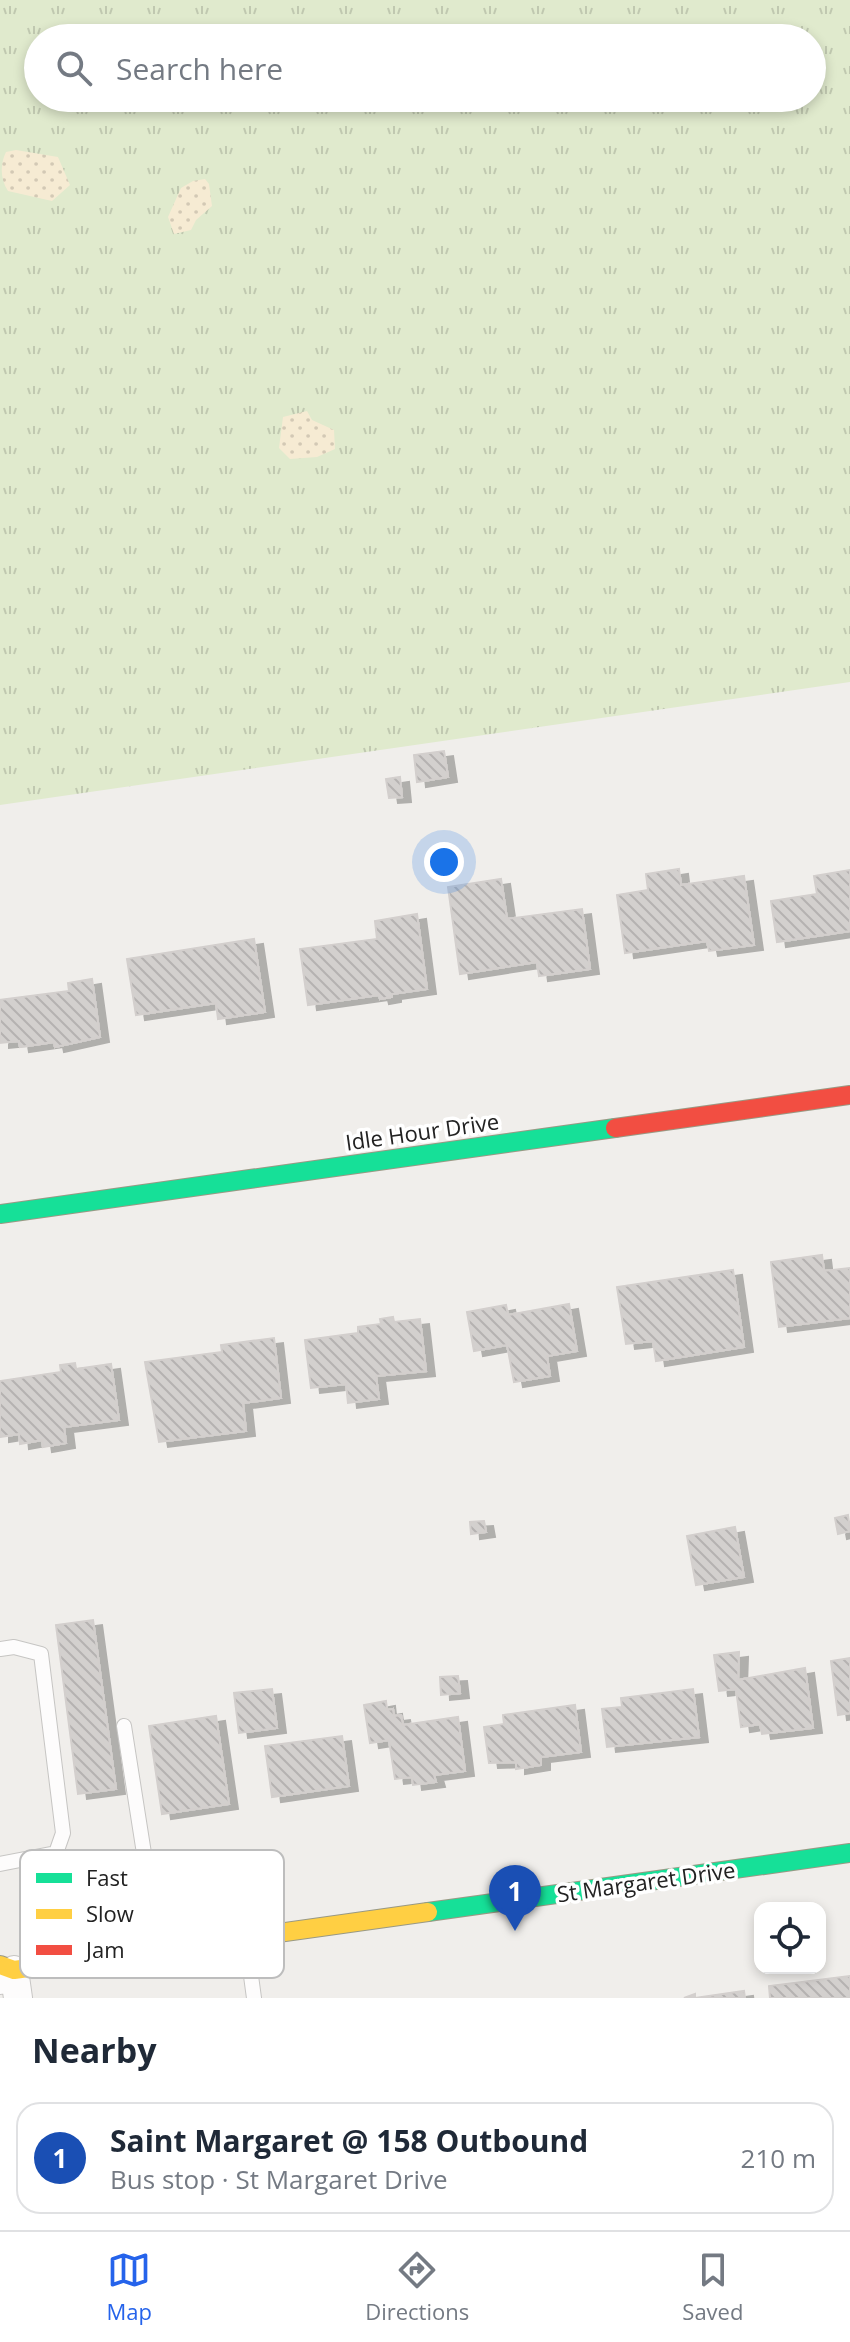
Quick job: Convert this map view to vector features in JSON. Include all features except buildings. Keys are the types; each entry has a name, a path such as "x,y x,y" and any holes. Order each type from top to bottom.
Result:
{"street":[{"name":"Idle Hour Drive","path":"0,1214 850,1095"},
{"name":"St Margaret Drive","path":"284,1932 850,1853"},
{"path":"5,1972 18,1998"}],"lane":[{"path":"0,1649 14,1647 41,1654 63,1833 57,1850"},
{"path":"124,1726 143,1850"},
{"path":"0,1864 20,1860"},
{"path":"0,1943 5,1972"},
{"path":"251,1978 254,1998"}],"green space":[{"path":"0,0 850,0 850,682 0,805"}],"sand":[{"path":"16,150 58,157 70,185 52,201 8,191 2,177 3,161 6,152"},
{"path":"205,179 209,184 212,206 196,220 191,230 174,234 168,217 181,188"},
{"path":"307,411 312,420 334,430 335,449 317,457 290,459 279,448 283,417"}],"traffic: fast":[{"path":"0,1214 615,1128"},
{"path":"428,1912 850,1853"}],"traffic: slow":[{"path":"284,1932 428,1912"},
{"path":"0,1965 20,1969"}],"traffic: jam":[{"path":"615,1128 850,1095"}],"place":[{"name":"Saint Margaret @ 158 Outbound","path":"515,1931"}]}
